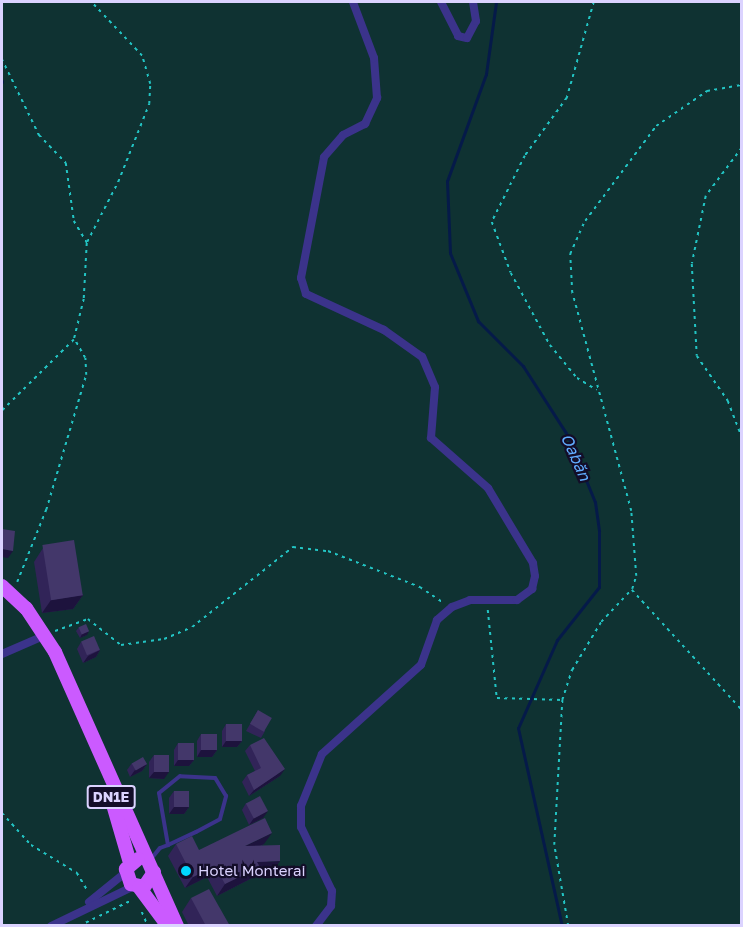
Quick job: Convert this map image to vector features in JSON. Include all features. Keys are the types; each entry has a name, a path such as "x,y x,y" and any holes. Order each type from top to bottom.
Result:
{"main road":[{"name":"DN1E","path":"6,590 46,635 151,865 168,924"},
{"name":"DN1E","path":"90,733 128,867 137,890 168,924"},
{"path":"128,867 151,865 152,881 137,890"}],"street":[{"path":"316,926 331,906 332,891 301,827 309,782 338,736 421,665 437,620 452,608 488,600 526,596 535,576 533,563 488,488 430,438 435,399 431,370 384,330 306,294 301,278 324,157 343,135 365,124 377,98 374,58 353,2"},
{"path":"441,2 458,36 467,38 476,21 473,2"},
{"path":"2,654 46,635"},
{"path":"51,926 65,922 128,867"},
{"path":"76,912 137,890"}],"lane":[{"path":"151,865 155,850 168,844 226,812 223,785 215,778 180,776 159,793 168,844"}],"path":[{"path":"2,411 74,340 84,299 87,243 118,182 149,104 150,84 142,56 91,2"},
{"path":"594,2 567,98 525,156 492,222 511,273 550,345 577,378 598,390"},
{"path":"2,59 39,135 66,162 74,221 87,243"},
{"path":"741,85 707,91 656,126 574,240 572,293 631,511 632,589 741,710"},
{"path":"741,148 706,195 692,264 692,313 697,356 728,400 741,437"},
{"path":"6,590 73,428 86,375 85,358 74,340"},
{"path":"46,635 88,619 121,645 164,639 192,627 293,547 328,551 420,587 452,608"},
{"path":"568,926 554,845 562,700 572,670 601,622 632,589"},
{"path":"488,600 487,636 497,698 562,700"},
{"path":"2,813 31,845 77,873 91,900"},
{"path":"80,926 137,890"},
{"path":"140,907 148,926"}],"green space":[{"path":"2,2 741,2 741,926 2,926"}],"building":[{"path":"2,529 15,531 13,551 2,549"},
{"path":"74,540 83,595 51,600 42,545"},
{"path":"86,624 89,631 82,634 79,627"},
{"path":"94,636 100,650 87,655 81,641"},
{"path":"258,710 272,718 264,732 250,724"},
{"path":"226,724 242,724 242,741 226,741"},
{"path":"201,734 217,734 217,750 201,750"},
{"path":"264,738 285,769 254,790 247,775 261,768 250,745"},
{"path":"178,743 194,743 194,760 178,760"},
{"path":"154,755 169,755 169,772 154,772"},
{"path":"143,757 147,764 136,770 132,764"},
{"path":"174,791 189,791 189,807 174,807"},
{"path":"260,796 268,811 254,819 246,804"},
{"path":"265,818 272,833 245,846 280,845 280,861 257,862 260,867 225,884 215,866 193,877 176,844 192,836 199,850"},
{"path":"209,889 230,926 206,926 191,898"}],"waterway":[{"name":"Oabăn","path":"496,2 486,74 447,181 450,253 478,321 523,366 568,436 595,502 599,531 599,587 557,640 518,728 562,926"}],"place":[{"name":"Hotel Monterai","path":"186,871"}]}
